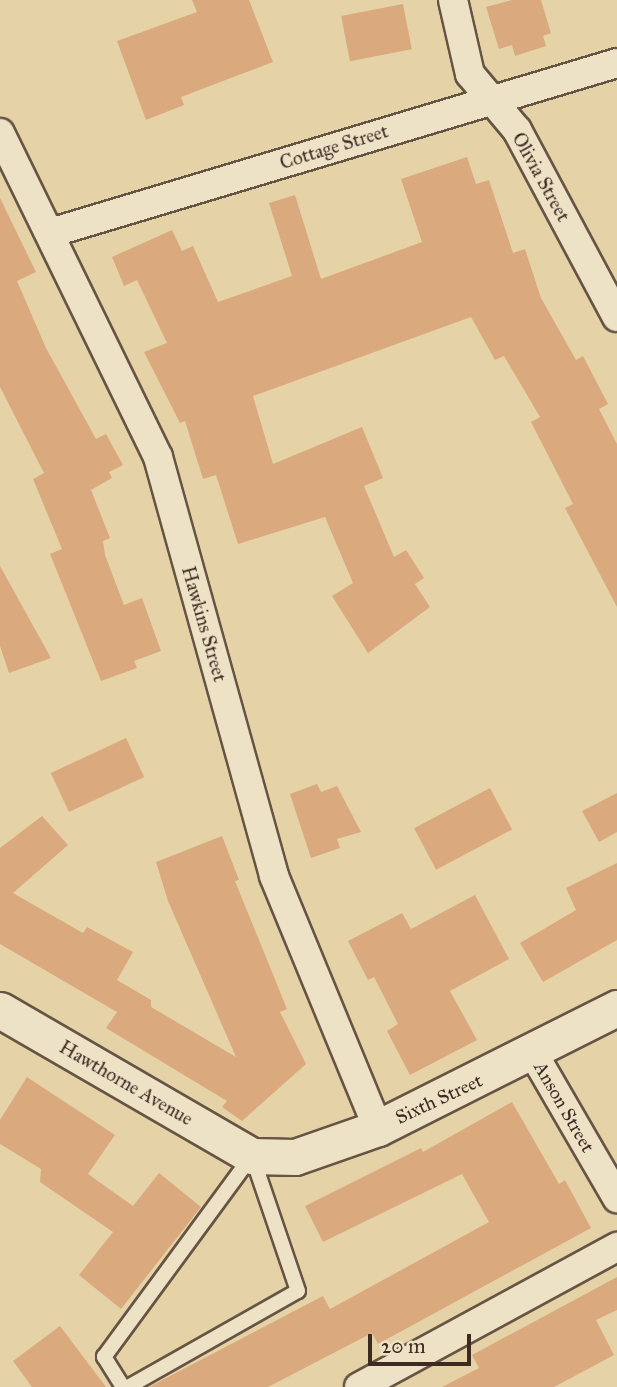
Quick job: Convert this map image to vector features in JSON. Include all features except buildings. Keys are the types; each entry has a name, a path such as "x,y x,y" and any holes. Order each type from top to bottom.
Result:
{"street":[{"name":"Olivia Street","path":"453,0 470,75 517,130 617,317"},
{"name":"Cottage Street","path":"50,233 617,63"},
{"name":"Hawkins Street","path":"0,133 158,457 274,876 378,1128"},
{"name":"Sixth Street","path":"252,1156 295,1157 378,1128 533,1053 617,1008"},
{"name":"Hawthorne Avenue","path":"0,1010 252,1156"},
{"name":"Anson Street","path":"533,1053 617,1198"},
{"path":"359,1387 617,1247"}],"lane":[{"path":"252,1156 298,1291 126,1387 104,1357 252,1156"}]}
